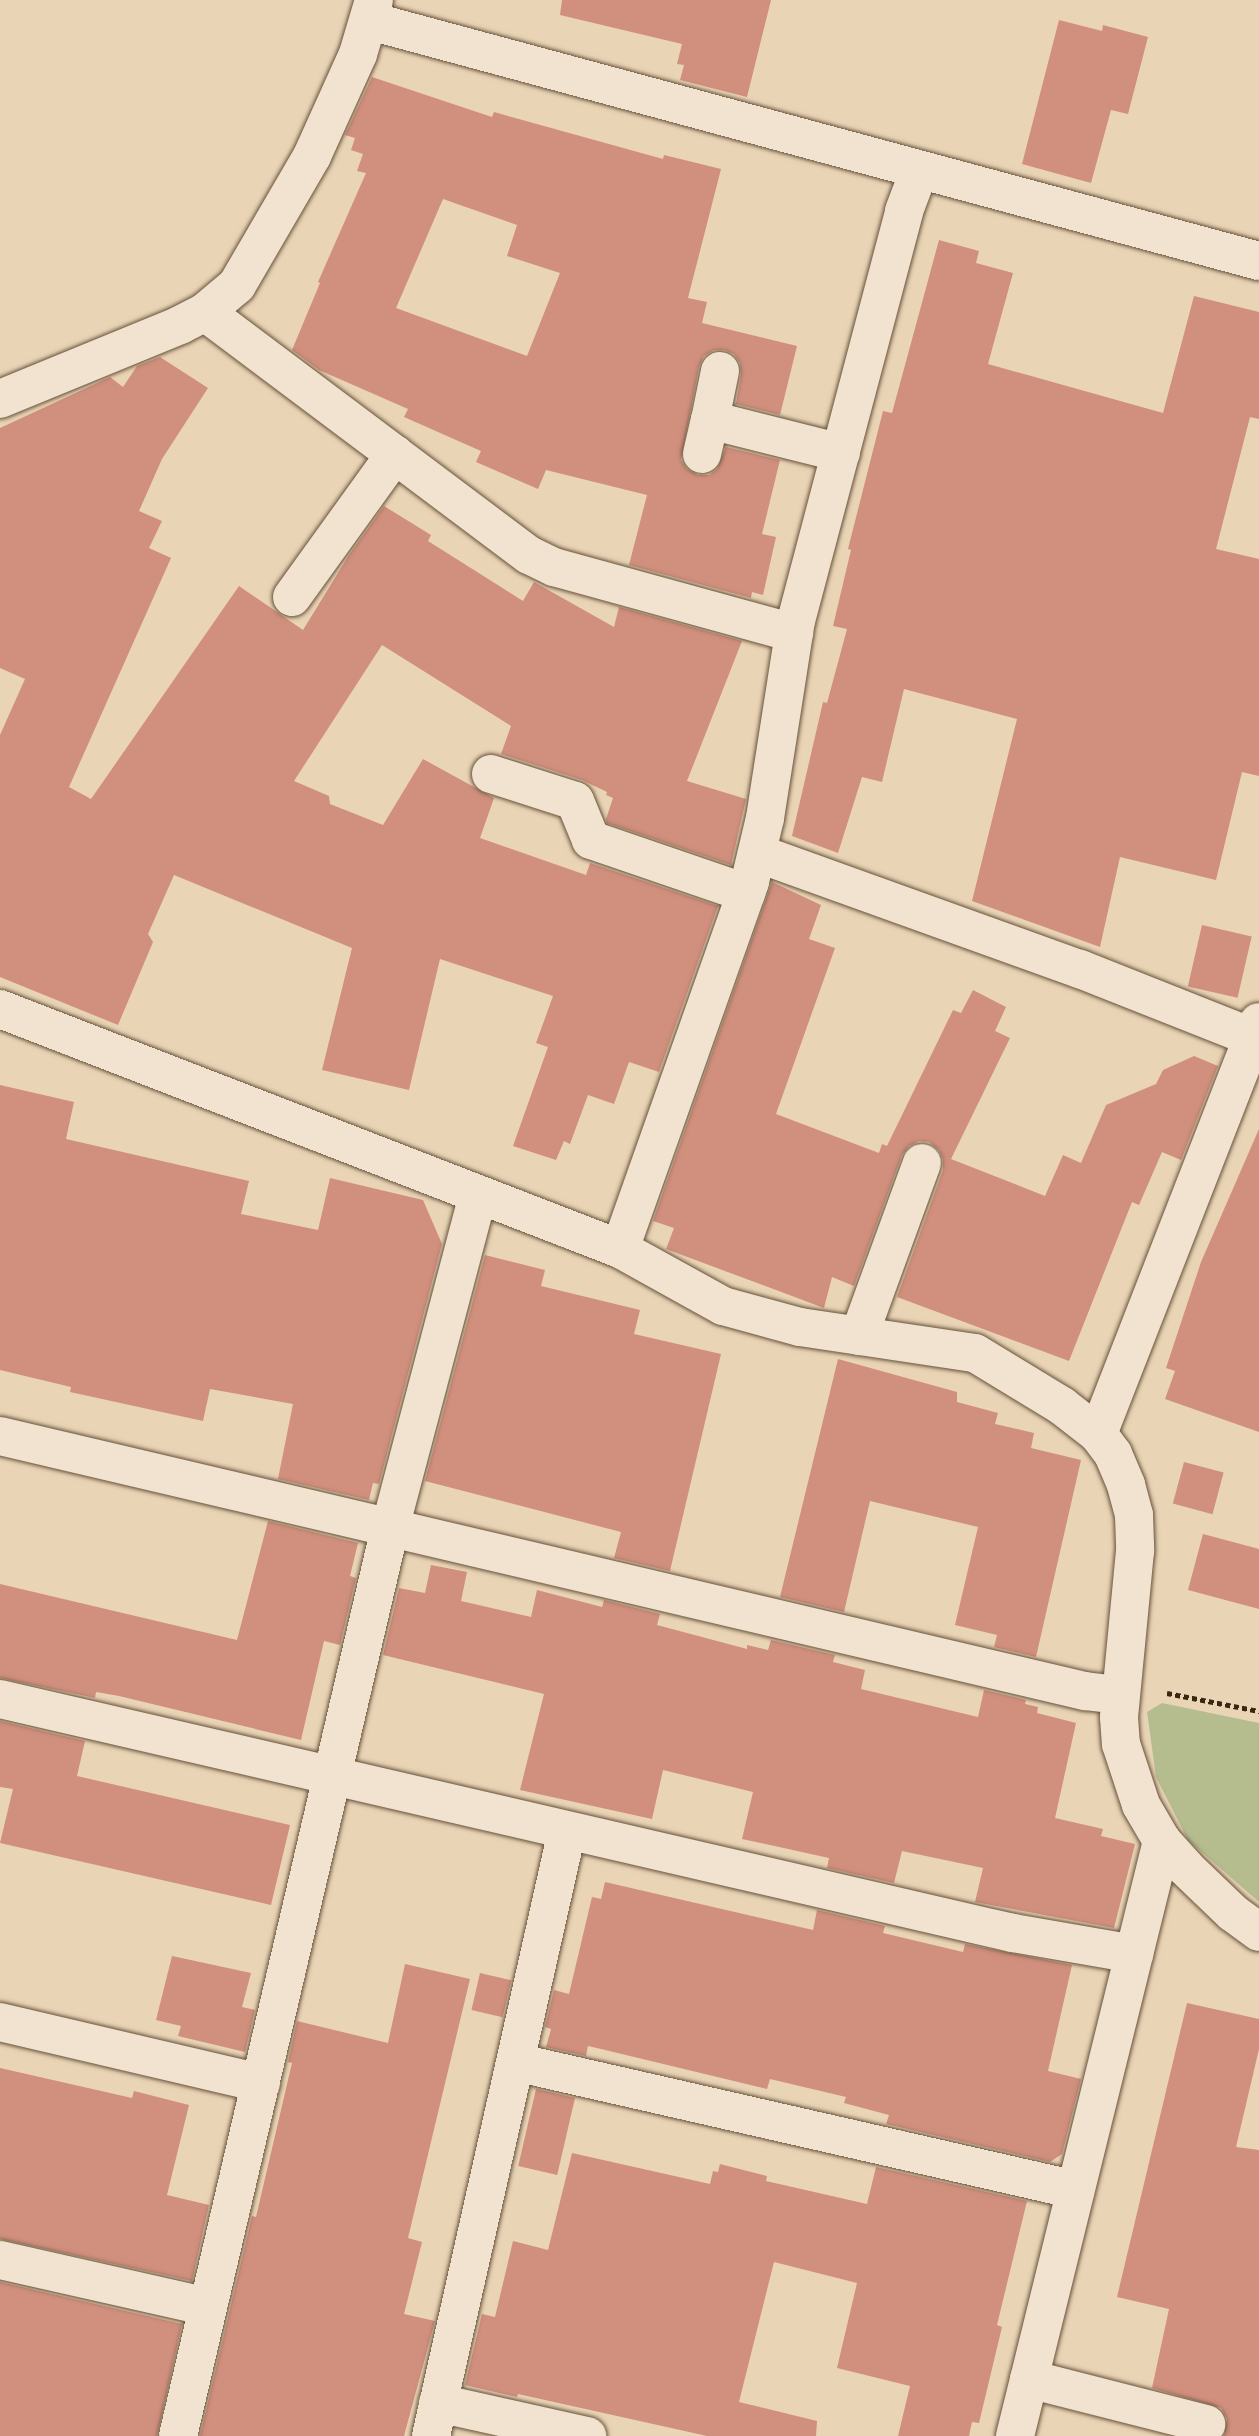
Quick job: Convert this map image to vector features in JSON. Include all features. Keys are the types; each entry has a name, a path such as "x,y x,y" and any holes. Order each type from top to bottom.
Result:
{"street":[{"path":"0,399 205,312 237,285 260,250 323,132 372,10 919,171 1259,261"},
{"path":"620,1249 746,893 765,818 794,632 905,211 919,171"},
{"path":"205,312 529,555 554,567 794,632"},
{"path":"720,371 706,437 841,453"},
{"path":"292,597 395,454"},
{"path":"491,774 575,801 591,840 746,893"},
{"path":"757,853 1257,1034 1098,1434"},
{"path":"0,1009 620,1249 723,1306 800,1327 975,1353 1062,1406 1098,1434 1113,1454 1126,1485 1134,1515 1135,1551 1128,1689 1121,1744 1141,1805 1162,1841 1224,1904 1259,1932"},
{"path":"859,1336 922,1163"},
{"path":"178,2436 390,1528 478,1195"},
{"path":"0,1436 1085,1691 1128,1689"},
{"path":"0,1699 1013,1933 1134,1954"},
{"path":"568,1830 434,2420 587,2436"},
{"path":"1015,2436 1162,1841"},
{"path":"0,2022 261,2083"},
{"path":"515,2062 1076,2190"},
{"path":"0,2260 208,2307"},
{"path":"1029,2379 1206,2424"}],"path":[{"path":"1128,1689 1259,1711"}],"green space":[{"path":"1162,1703 1259,1723 1259,1902 1188,1840 1156,1777 1147,1712"}],"building":[{"path":"562,0 771,0 747,97 680,80 684,65 677,64 682,44 560,15"},
{"path":"1059,20 1102,31 1103,25 1148,37 1128,114 1111,110 1091,183 1022,164"},
{"path":"372,77 492,117 494,112 663,159 664,155 721,169 688,298 707,302 702,323 797,346 780,415 736,404 741,375 740,363 734,354 714,350 704,356 699,367 681,460 687,469 698,475 709,475 717,469 726,447 780,460 762,534 776,537 763,595 752,592 751,598 629,565 647,495 546,470 538,489 476,462 481,451 404,417 408,409 319,370 292,350 320,283 318,282 366,173 357,171 363,154 351,150 355,138 345,135","holes":["443,199 517,225 507,256 560,273 527,356 396,308"]},
{"path":"939,240 979,251 976,263 1013,273 988,364 1163,413 1194,296 1259,312 1259,419 1250,417 1216,549 1259,559 1259,776 1242,772 1216,880 1120,857 1100,947 972,901 1017,719 904,689 882,782 862,777 838,853 792,836 823,702 827,703 847,629 833,626 851,550 848,549 883,411 892,413"},
{"path":"160,357 208,388 162,459 139,511 162,521 149,548 171,558 69,787 91,799 239,586 303,630 349,555 384,506 431,535 428,541 523,601 534,582 614,627 619,607 742,641 687,781 746,799 731,865 607,823 613,798 606,795 607,792 582,780 501,754 511,726 382,645 294,781 329,796 330,804 383,825 423,759 494,798 480,838 586,875 590,863 718,906 659,1072 629,1062 614,1104 588,1095 570,1144 564,1141 556,1160 513,1146 548,1047 536,1043 553,996 440,959 409,1090 322,1070 352,948 174,875 148,934 153,942 118,1025 0,977 0,735 25,679 0,668 0,428 110,377 123,387 137,366"},
{"path":"772,882 821,905 809,939 835,948 776,1114 879,1153 882,1144 887,1146 953,1010 961,1013 973,990 1006,1007 995,1031 1010,1038 951,1159 1045,1196 1063,1155 1081,1163 1106,1105 1156,1084 1163,1070 1194,1056 1218,1066 1181,1160 1162,1152 1139,1205 1132,1202 1069,1361 897,1297 943,1170 943,1159 939,1150 929,1142 919,1141 909,1146 902,1155 854,1286 832,1277 824,1308 666,1249 674,1228 653,1221"},
{"path":"1202,925 1252,936 1238,998 1188,986"},
{"path":"0,1085 74,1102 66,1139 249,1181 241,1214 318,1230 330,1178 423,1200 442,1244 379,1484 373,1483 369,1500 278,1479 293,1404 210,1389 203,1421 70,1392 71,1387 0,1370"},
{"path":"1259,1129 1259,1432 1165,1399 1175,1371 1166,1368 1201,1262"},
{"path":"485,1255 545,1270 541,1286 640,1310 634,1334 721,1354 670,1571 614,1558 621,1532 425,1481"},
{"path":"838,1359 957,1392 957,1402 998,1413 995,1424 1034,1433 1031,1448 1081,1460 1036,1657 994,1647 997,1635 955,1625 978,1527 870,1501 844,1612 780,1597"},
{"path":"1184,1462 1224,1473 1212,1514 1173,1504"},
{"path":"268,1521 358,1543 350,1576 356,1578 340,1645 324,1641 301,1740 119,1696 96,1692 95,1698 0,1678 0,1584 237,1640"},
{"path":"1203,1534 1259,1549 1259,1609 1188,1590"},
{"path":"431,1565 467,1572 461,1601 531,1617 537,1590 602,1607 604,1600 660,1614 657,1625 747,1649 747,1645 768,1650 771,1640 835,1655 833,1662 865,1670 861,1689 978,1717 984,1690 1026,1700 1025,1704 1038,1707 1037,1713 1076,1723 1055,1818 1103,1829 1101,1836 1135,1844 1114,1928 975,1902 983,1868 902,1851 894,1883 827,1868 829,1858 742,1839 753,1792 663,1770 652,1819 520,1790 544,1694 383,1655 399,1588 425,1593"},
{"path":"0,1721 85,1741 77,1776 290,1825 271,1905 0,1843 13,1789 0,1787"},
{"path":"605,1882 813,1930 817,1910 885,1926 883,1933 963,1952 965,1944 1072,1965 1048,2071 1081,2079 1062,2154 1050,2162 886,2124 889,2115 844,2103 846,2097 770,2079 767,2089 588,2046 586,2056 546,2047 551,2029 545,2027 554,1990 569,1994 592,1897 601,1899"},
{"path":"172,1956 251,1973 242,2007 255,2010 245,2052 178,2036 181,2026 156,2020"},
{"path":"405,1964 470,1979 408,2238 422,2242 404,2314 435,2321 404,2436 200,2436 252,2216 256,2217 292,2063 288,2062 297,2021 388,2043"},
{"path":"480,1973 511,1980 503,2017 471,2010"},
{"path":"1187,2003 1259,2019 1259,2049 1236,2147 1259,2150 1259,2436 1224,2436 1227,2419 1221,2408 1152,2388 1169,2309 1117,2297"},
{"path":"0,2068 132,2098 134,2091 189,2105 167,2195 209,2205 192,2281 0,2239"},
{"path":"536,2089 575,2098 557,2175 518,2166"},
{"path":"572,2153 710,2184 713,2171 718,2172 720,2164 767,2176 766,2181 867,2204 876,2167 1027,2201 997,2325 1002,2327 979,2423 972,2422 969,2436 898,2436 910,2386 837,2368 857,2283 774,2262 739,2402 817,2421 816,2436 707,2436 518,2394 517,2397 465,2385 482,2314 495,2317 513,2241 548,2250"},
{"path":"0,2282 182,2324 157,2436 0,2436"}]}
